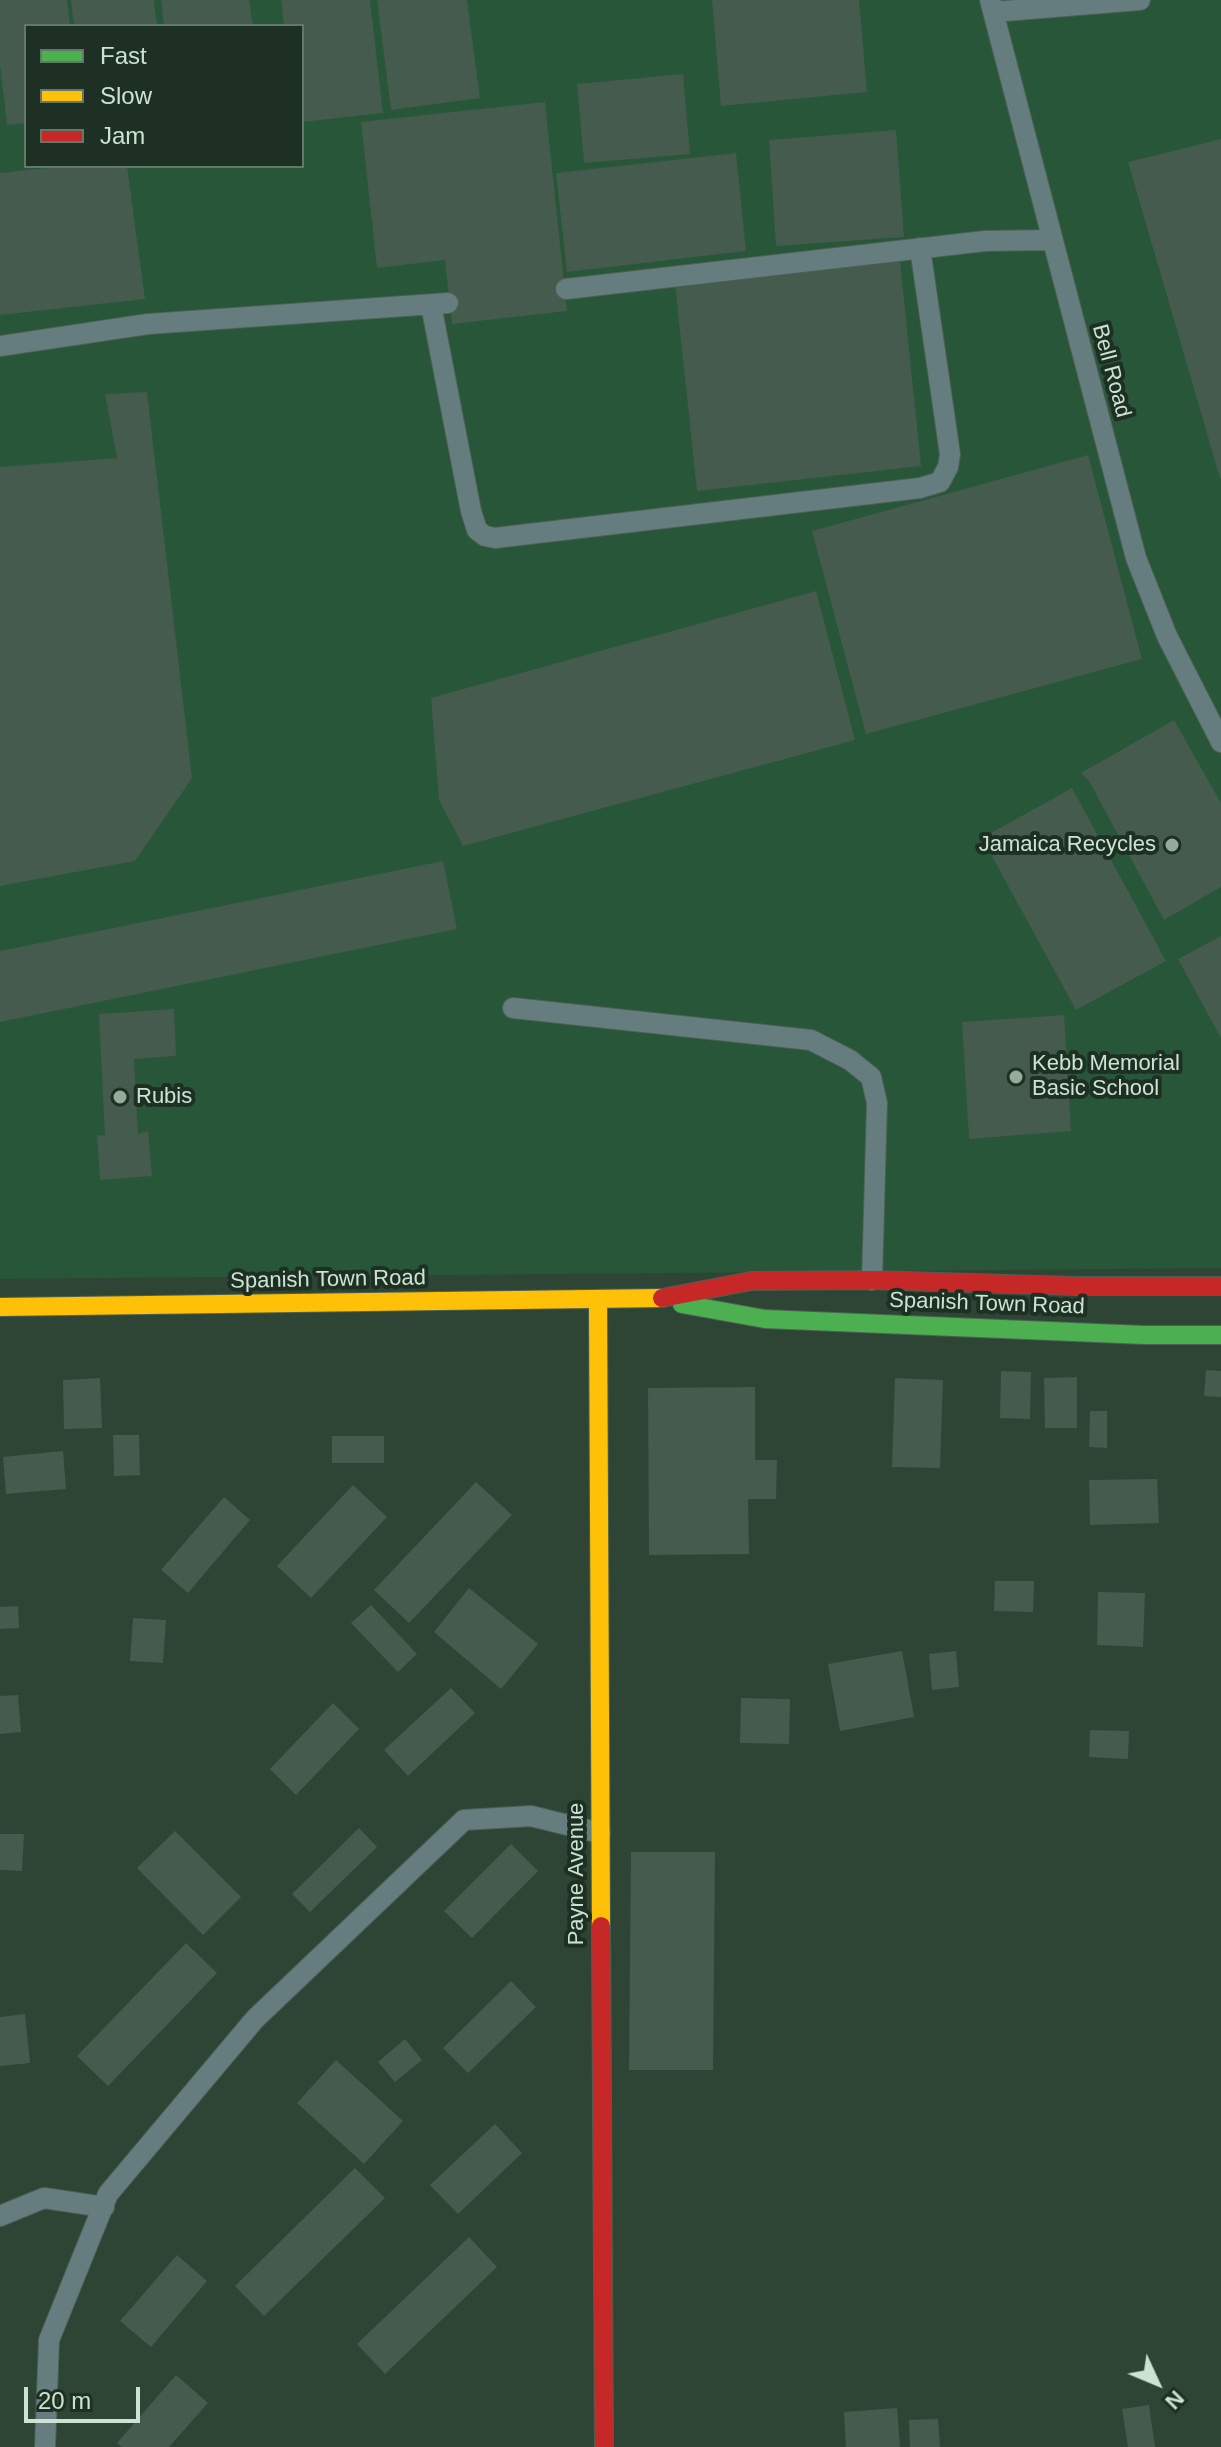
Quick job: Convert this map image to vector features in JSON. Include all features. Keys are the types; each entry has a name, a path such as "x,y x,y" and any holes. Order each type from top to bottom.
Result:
{"main road":[{"name":"Spanish Town Road","path":"0,1307 656,1299 751,1281 1221,1286"},
{"name":"Spanish Town Road","path":"656,1299 765,1319 1144,1335 1221,1335"},
{"name":"Payne Avenue","path":"598,1301 604,2447"}],"lane":[{"path":"991,6 1140,0"},
{"name":"Bell Road","path":"991,6 1136,558 1167,636 1221,742"},
{"path":"566,289 985,241 1051,240"},
{"path":"0,346 148,324 440,304 471,511 477,530 495,538 920,488 940,482 948,467 950,454 920,248"},
{"path":"513,1008 811,1040 850,1060 871,1077 877,1103 872,1280"},
{"path":"45,2447 49,2340 108,2194 255,2019 464,1820 531,1816 600,1833"},
{"path":"0,2216 44,2198 104,2207"}],"shaded area":[{"path":"0,0 1221,0 1221,1268 0,1279"}],"building":[{"path":"0,0 67,0 70,24 24,24 24,123 7,125 0,64"},
{"path":"71,0 154,0 157,24 74,24"},
{"path":"161,0 249,0 253,24 164,24"},
{"path":"281,0 370,0 383,113 304,122 304,24 284,24"},
{"path":"377,0 467,0 480,98 391,110"},
{"path":"712,0 859,0 867,92 721,106"},
{"path":"683,74 690,154 584,163 577,84"},
{"path":"545,102 567,311 452,324 445,260 377,268 361,122"},
{"path":"896,130 904,237 776,246 769,140"},
{"path":"1221,139 1221,478 1220,478 1128,162"},
{"path":"736,153 746,251 567,272 556,173"},
{"path":"46,168 127,168 145,299 0,315 0,173"},
{"path":"900,260 921,466 697,491 675,284"},
{"path":"147,392 192,778 135,861 0,886 0,467 117,458 105,394"},
{"path":"1088,455 1142,659 866,734 812,531"},
{"path":"816,591 855,740 463,846 439,800 431,698"},
{"name":"Jamaica Recycles","path":"1174,720 1221,803 1221,887 1164,920 1089,781 1081,773"},
{"path":"1072,788 1166,961 1076,1010 982,838"},
{"path":"443,861 457,929 0,1022 0,951"},
{"path":"1221,936 1221,1038 1178,959"},
{"path":"174,1009 176,1056 134,1059 138,1134 148,1131 152,1176 100,1180 97,1135 105,1136 99,1014"},
{"name":"Kebb Memorial Basic School","path":"1064,1015 1071,1131 969,1139 962,1022"},
{"path":"1206,1370 1221,1371 1221,1397 1204,1396"},
{"path":"1001,1371 1031,1372 1030,1419 1000,1418"},
{"path":"1077,1377 1077,1428 1045,1428 1044,1378"},
{"path":"100,1378 102,1428 64,1429 63,1380"},
{"path":"895,1378 943,1380 940,1468 892,1467"},
{"path":"755,1387 755,1460 777,1460 776,1499 748,1499 749,1554 649,1555 648,1388"},
{"path":"1090,1411 1107,1411 1107,1448 1089,1447"},
{"path":"113,1435 139,1435 140,1475 114,1476"},
{"path":"332,1436 384,1436 384,1463 332,1463"},
{"path":"63,1451 66,1489 6,1494 3,1457"},
{"path":"1157,1479 1159,1523 1090,1525 1089,1480"},
{"path":"476,1482 512,1515 409,1623 374,1590"},
{"path":"353,1485 387,1517 311,1598 277,1566"},
{"path":"224,1497 250,1520 188,1593 161,1570"},
{"path":"995,1581 1034,1581 1033,1612 994,1611"},
{"path":"469,1588 538,1644 501,1689 434,1632"},
{"path":"1098,1592 1145,1593 1143,1647 1097,1645"},
{"path":"371,1605 417,1654 398,1672 351,1623"},
{"path":"18,1606 19,1628 0,1629 0,1607"},
{"path":"133,1618 166,1620 163,1663 130,1661"},
{"path":"902,1651 914,1717 840,1731 828,1664"},
{"path":"956,1651 959,1687 932,1690 929,1654"},
{"path":"451,1688 475,1713 408,1776 384,1750"},
{"path":"18,1695 21,1732 0,1734 0,1696"},
{"path":"741,1698 790,1699 789,1744 740,1743"},
{"path":"333,1703 359,1729 296,1795 270,1769"},
{"path":"1090,1730 1129,1731 1128,1759 1089,1757"},
{"path":"359,1828 377,1847 310,1912 292,1894"},
{"path":"175,1831 241,1897 203,1935 137,1868"},
{"path":"0,1834 24,1834 22,1871 0,1870"},
{"path":"511,1844 538,1871 472,1938 444,1911"},
{"path":"631,1852 715,1852 713,2070 629,2070"},
{"path":"186,1943 217,1973 108,2086 77,2056"},
{"path":"511,1981 536,2007 468,2073 443,2048"},
{"path":"25,2014 30,2063 0,2066 0,2017"},
{"path":"405,2039 422,2060 395,2082 378,2062"},
{"path":"336,2060 403,2121 364,2164 297,2103"},
{"path":"495,2124 522,2153 458,2214 430,2185"},
{"path":"355,2168 385,2198 264,2316 235,2286"},
{"path":"469,2237 497,2267 385,2374 357,2344"},
{"path":"177,2255 207,2281 151,2347 120,2321"},
{"path":"176,2375 208,2403 169,2447 122,2447 117,2443"},
{"path":"1149,2405 1155,2447 1128,2447 1122,2409"},
{"path":"897,2408 900,2447 846,2447 844,2412"},
{"path":"938,2419 940,2447 910,2447 909,2420"}],"traffic: fast":[{"path":"682,1304 765,1319 1144,1335 1221,1335"}],"traffic: slow":[{"path":"0,1307 662,1298"},
{"path":"598,1301 601,1926"}],"traffic: jam":[{"path":"662,1298 751,1281 1221,1286"},
{"path":"601,1926 604,2447"}],"place":[{"name":"Jamaica Recycles","path":"1172,845"},
{"name":"Kebb Memorial Basic School","path":"1016,1077"},
{"name":"Rubis","path":"120,1097"}]}
